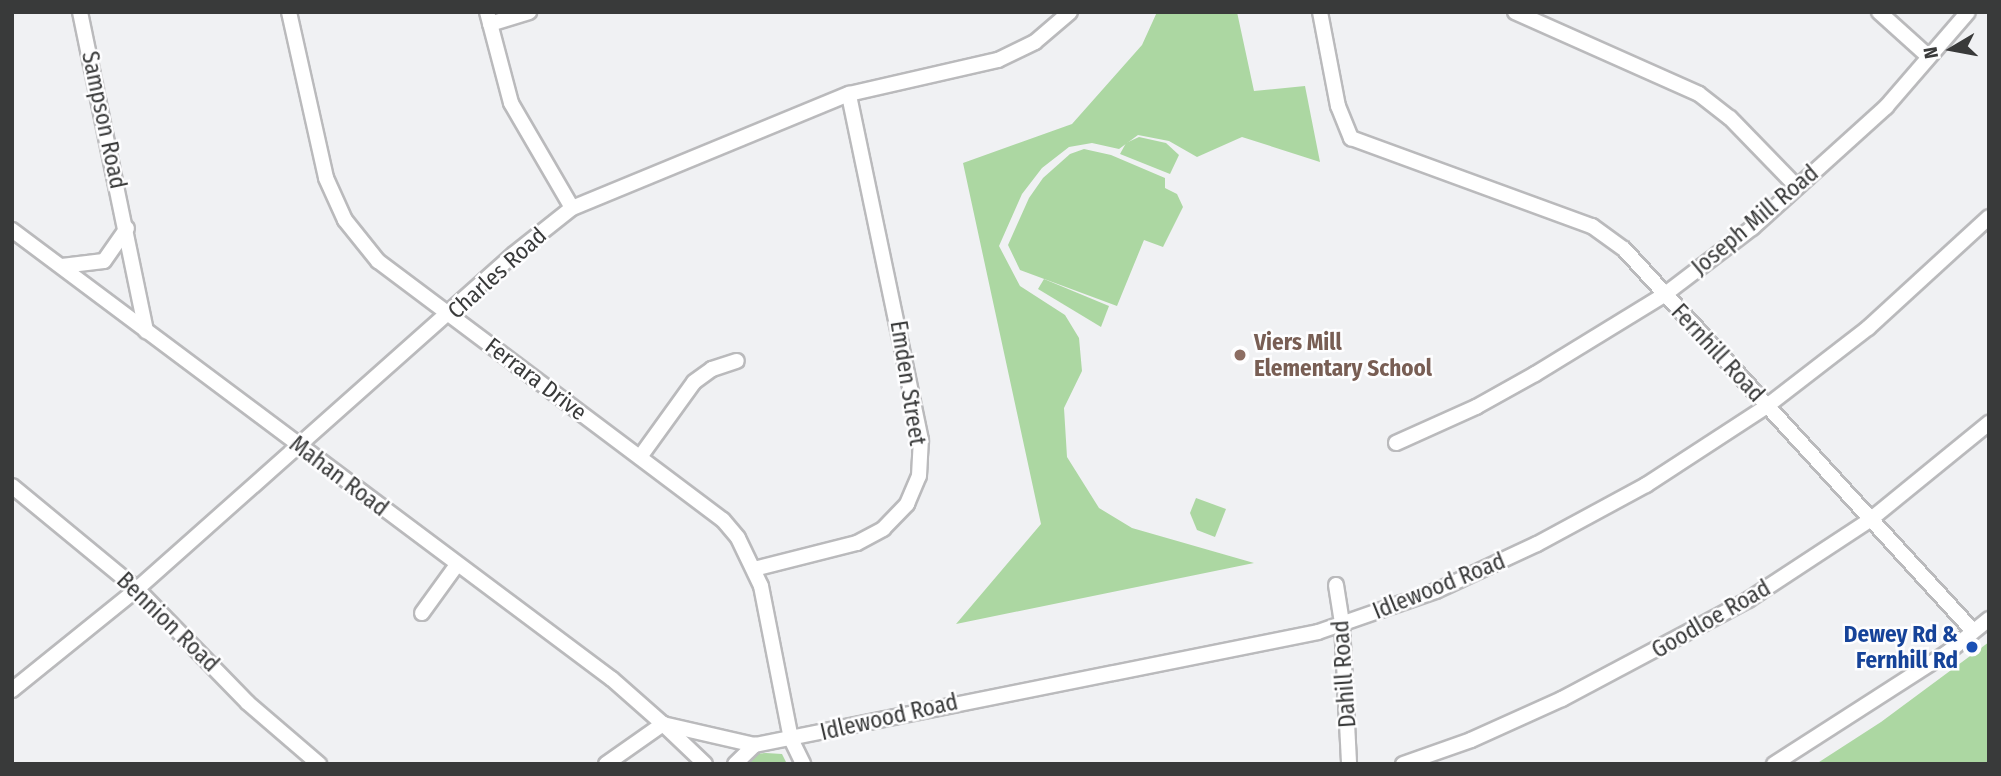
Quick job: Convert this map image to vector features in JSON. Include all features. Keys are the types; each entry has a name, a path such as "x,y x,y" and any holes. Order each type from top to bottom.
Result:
{"street":[{"name":"Sampson Road","path":"80,12 127,228 146,331"},
{"name":"Ferrara Drive","path":"289,12 326,178 345,220 378,261 723,520 754,569 791,739"},
{"path":"529,12 488,18 511,103 572,208"},
{"name":"Charles Road","path":"12,690 138,589 572,208 849,94 998,60 1035,42 1070,12"},
{"name":"Fernhill Road","path":"1320,12 1338,106 1351,138 1592,226 1624,249 1973,631"},
{"path":"1515,12 1699,94 1731,118 1797,187"},
{"path":"1879,12 1929,57"},
{"name":"Joseph Mill Road","path":"1396,443 1476,407 1664,295 1752,228 1886,107 1968,12"},
{"name":"Emden Street","path":"754,569 857,543 883,529 907,504 919,476 921,439 849,94"},
{"name":"Idlewood Road","path":"791,739 1342,624 1436,591 1537,544 1646,485 1767,406 1868,327 1989,217"},
{"path":"62,266 104,261 127,228"},
{"name":"Mahan Road","path":"12,230 456,566 612,680 705,764"},
{"path":"640,457 694,382 712,369 737,360"},
{"name":"Goodloe Road","path":"1403,764 1471,740 1643,659 1748,600 1870,520 1989,422"},
{"name":"Bennion Road","path":"12,486 138,589 248,702 319,764"},
{"path":"422,613 456,566"},
{"name":"Dahill Road","path":"1336,585 1342,624 1349,764"},
{"path":"1774,764 1866,708 1989,619"},
{"path":"606,764 663,724"},
{"name":"Mahan Road","path":"663,724 755,745 791,739"},
{"path":"791,739 803,764"},
{"path":"735,764 755,745"}],"green space":[{"path":"1157,12 1237,12 1254,91 1305,86 1320,162 1242,137 1197,157 1169,141 1138,135 1119,149 1092,143 1069,147 1042,168 1022,194 999,246 1020,286 1065,315 1079,338 1082,371 1064,408 1067,457 1099,508 1132,528 1254,563 956,624 1041,524 963,163 1072,124 1142,45"},
{"path":"1139,137 1166,143 1179,155 1170,174 1120,154 1126,143"},
{"path":"1084,149 1111,155 1165,178 1165,188 1177,194 1183,207 1163,247 1144,240 1117,306 1020,270 1008,245 1029,198 1043,178 1070,154"},
{"path":"1044,279 1109,306 1101,327 1038,289"},
{"path":"1196,498 1226,509 1215,537 1197,530 1190,513"},
{"path":"1989,642 1989,764 1816,764 1881,722"},
{"path":"750,754 782,754 787,764 744,764"}],"place":[{"name":"Viers Mill Elementary School","path":"1240,355"},
{"name":"Dewey Rd & Fernhill Rd","path":"1972,647"}]}
